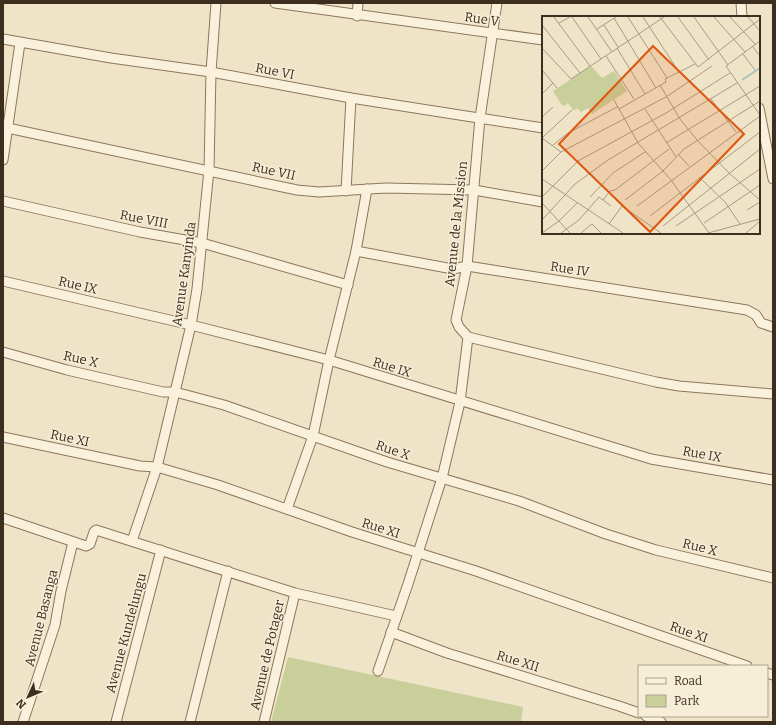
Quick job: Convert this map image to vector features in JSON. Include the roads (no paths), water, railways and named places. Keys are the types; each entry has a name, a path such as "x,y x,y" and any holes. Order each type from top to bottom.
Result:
{"street":[{"name":"Avenue Kanyinda","path":"132,541 157,467 191,325 198,289 209,170 211,72 216,3"},
{"name":"Rue V","path":"275,3 357,16 542,40"},
{"path":"357,16 358,3"},
{"name":"Avenue de la Mission","path":"468,337 459,327 456,320 467,266 480,118 497,3"},
{"path":"741,3 742,16"},
{"name":"Rue VI","path":"3,39 20,43 211,72 351,98 542,128"},
{"path":"3,160 5,127 20,43"},
{"path":"346,191 351,98"},
{"path":"760,113 773,179"},
{"name":"Rue VII","path":"5,127 297,190 319,192 367,189 474,190 542,202"},
{"path":"288,509 313,436 329,360 356,251 367,189"},
{"name":"Rue VIII","path":"3,201 140,232 202,243 348,284"},
{"name":"Rue IV","path":"356,251 453,269 467,266 747,310 756,315 761,323 773,327"},
{"name":"Rue IX","path":"3,281 191,325 329,360 460,402 651,459 773,480"},
{"path":"378,671 442,478 460,402 468,337 632,375 656,382 679,386 773,394"},
{"name":"Rue X","path":"3,352 67,370 163,392 175,392 224,406 387,462 519,501 606,534 649,548 773,578"},
{"name":"Rue XI","path":"3,437 140,466 157,467 417,552 744,665"},
{"path":"3,518 73,542 88,545 96,530 295,593 396,616"},
{"name":"Avenue Basanga","path":"23,722 55,625 61,591 73,542"},
{"name":"Avenue Kundelungu","path":"116,722 161,550"},
{"path":"190,722 228,571"},
{"name":"Avenue de Potager","path":"264,722 295,593"},
{"name":"Rue XII","path":"391,632 447,653 618,706 638,714"},
{"path":"648,717 661,722"}]}
